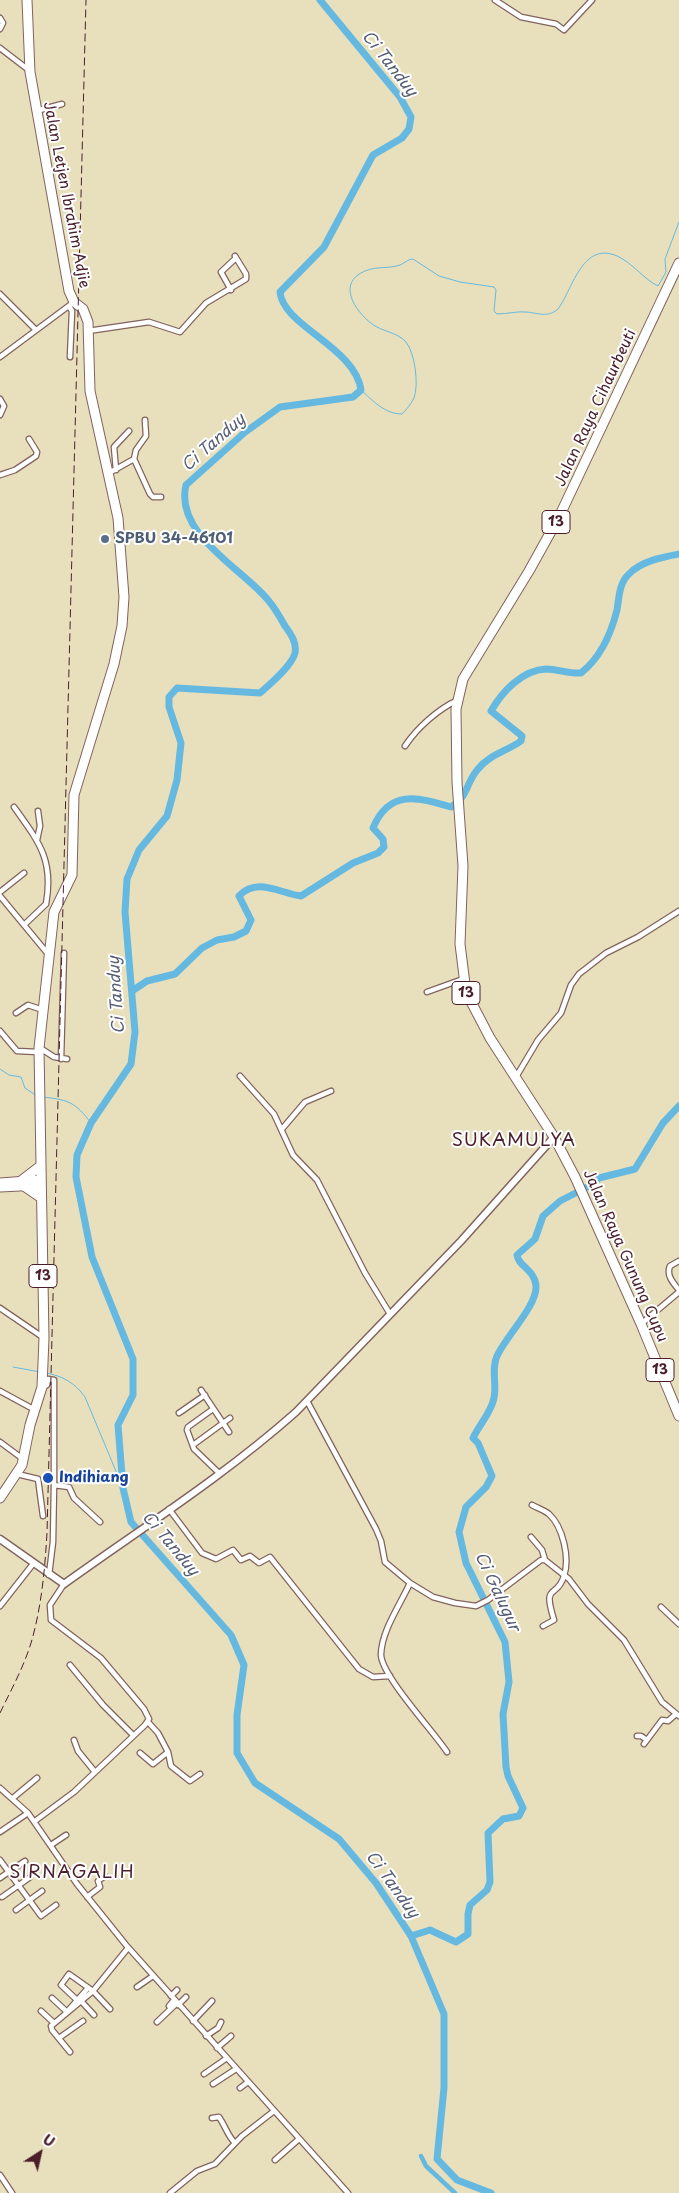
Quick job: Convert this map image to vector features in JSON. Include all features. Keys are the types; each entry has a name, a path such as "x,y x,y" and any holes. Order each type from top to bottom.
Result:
{"highway":[{"name":"Jalan Letjen Ibrahim Adjie","path":"27,0 30,71 36,111 72,304 83,309 87,316 90,391 112,471 123,567 122,626 114,664 76,786 73,805 72,875 54,912 38,1050 39,1167"},
{"name":"Jalan Raya Cihaurbeuti","path":"463,979 460,944 463,866 459,825 458,700 467,673 529,571 559,517 679,263"},
{"name":"13","path":"463,979 470,1002 554,1137"},
{"name":"Jalan Raya Gunung Cupu","path":"554,1137 581,1190 641,1324 679,1416"},
{"name":"13","path":"0,1498 18,1474 24,1460 30,1425 42,1387 44,1338 39,1167"},
{"path":"39,1167 23,1183 40,1197"}],"main road":[{"path":"0,1182 40,1182"},
{"path":"0,1188 23,1183"}],"street":[{"path":"496,0 522,17 556,24 564,30 592,0"},
{"path":"0,18 3,23 0,29"},
{"path":"0,48 30,71"},
{"path":"36,111 62,104"},
{"path":"88,330 149,322 180,332 206,303 231,290 247,277 236,257 221,272 231,290"},
{"path":"0,294 36,330"},
{"path":"0,357 72,304"},
{"path":"70,357 72,304"},
{"path":"0,399 4,406 0,415"},
{"path":"145,420 146,436 136,450 134,459 150,494 153,497 161,497"},
{"path":"112,471 114,447 130,431"},
{"path":"0,476 15,470 36,456 37,452 29,439"},
{"path":"112,471 134,459"},
{"path":"405,746 414,734 445,707 458,700"},
{"path":"14,807 37,840 49,870 47,901 42,910 24,925"},
{"path":"37,840 40,826 38,811"},
{"path":"24,873 0,894 49,955"},
{"path":"516,1077 538,1040 561,1013 571,985 579,974 618,946 638,937 679,911"},
{"path":"0,1031 17,1051 38,1050 64,1059 64,953"},
{"path":"427,992 463,979"},
{"path":"16,1013 28,1005 43,1010"},
{"path":"240,1076 274,1114 293,1155 321,1186 362,1266 390,1314"},
{"path":"282,1129 305,1102 331,1091"},
{"path":"200,1774 193,1781 171,1766 168,1752 158,1733 148,1722 144,1709 101,1658 51,1620 50,1605 64,1584 269,1436 307,1401 461,1241 554,1137"},
{"path":"641,1324 679,1291 670,1279 669,1269 670,1266 679,1261"},
{"path":"0,1308 44,1338"},
{"path":"42,1387 47,1385 48,1379 54,1380 53,1542 49,1575"},
{"path":"201,1390 229,1432"},
{"path":"0,1391 35,1410"},
{"path":"179,1413 205,1396"},
{"path":"307,1401 376,1529 382,1543 385,1562 410,1583 424,1592 445,1601 470,1606 482,1604 536,1564 546,1560"},
{"path":"214,1409 188,1427 187,1432 197,1453 219,1473"},
{"path":"193,1445 230,1418"},
{"path":"0,1442 24,1460"},
{"path":"18,1474 38,1479 43,1516"},
{"path":"54,1485 70,1487 74,1498 100,1522"},
{"path":"532,1504 550,1515 566,1545 565,1575 549,1595 548,1604 554,1620 543,1626"},
{"path":"169,1509 202,1554 216,1559 233,1550 241,1560 250,1556 259,1563 270,1557 359,1669 373,1677 390,1676"},
{"path":"531,1537 542,1550 546,1560 565,1575 588,1604 624,1640 659,1697 677,1715 668,1721 662,1720 645,1742 641,1736 637,1736"},
{"path":"0,1539 64,1584"},
{"path":"0,1606 34,1564"},
{"path":"410,1583 382,1646 381,1656 390,1676 447,1752"},
{"path":"661,1607 679,1624"},
{"path":"70,1664 103,1705 133,1735"},
{"path":"35,1821 58,1806 148,1722"},
{"path":"74,1740 78,1751 95,1772"},
{"path":"140,1753 153,1764 168,1752"},
{"path":"13,1798 36,1778"},
{"path":"0,1788 13,1798 35,1821 87,1897 128,1948 348,2193"},
{"path":"0,1832 28,1813"},
{"path":"51,1845 66,1834"},
{"path":"0,1860 17,1886 41,1916 56,1905"},
{"path":"0,1878 25,1861"},
{"path":"87,1897 100,1887 98,1881 105,1876"},
{"path":"2,1897 29,1878"},
{"path":"16,1910 42,1891"},
{"path":"70,2052 51,2029 128,1948"},
{"path":"94,2016 79,2000 62,1987 64,1979 68,1974 72,1975 90,1990 110,2009"},
{"path":"137,1987 153,1976"},
{"path":"172,2012 176,2002 177,1990"},
{"path":"169,2006 186,1997"},
{"path":"52,1998 65,2013"},
{"path":"193,2021 212,2001"},
{"path":"157,2022 176,2002"},
{"path":"186,2013 191,2009"},
{"path":"41,2011 54,2024"},
{"path":"59,2038 83,2022"},
{"path":"206,2036 218,2028 221,2022"},
{"path":"217,2048 231,2036"},
{"path":"204,2074 227,2058"},
{"path":"212,2084 241,2064"},
{"path":"240,2088 248,2082"},
{"path":"170,2193 197,2171 216,2164 235,2143 274,2112"},
{"path":"212,2118 219,2117 226,2128 228,2136 235,2143"},
{"path":"275,2160 299,2139"},
{"path":"0,2175 12,2193"}],"waterway":[{"name":"Ci Tanduy","path":"320,0 400,97 411,117 409,129 402,138 373,155 324,247 280,292 284,304 293,316 346,361 356,375 361,390 353,397 280,407 244,433 186,485 185,503 190,519 200,535 271,603 293,639 295,653 290,664 260,693 177,688 169,697 169,707 181,743 177,780 167,816 139,850 127,879 125,912 135,1032 131,1064 91,1123 77,1155 76,1177 92,1257 133,1359 133,1395 118,1425 123,1488 131,1522 231,1635 244,1665 237,1715 237,1753 255,1783 339,1839 376,1883 411,1936 444,2014 444,2088 437,2159 457,2180 491,2193"},
{"path":"361,390 390,412 402,414 414,398 416,385 414,361 406,342 398,336 372,324 360,312 351,297 351,283 356,276 365,271 396,266 413,259 439,276 460,282 494,287 496,290 494,311 497,314 523,312 547,314 558,309 581,268 597,254 608,253 621,258 658,286 666,272 665,259 679,222"},
{"path":"132,991 147,981 175,974 202,948 217,940 234,937 246,931 251,920 239,896 246,890 261,887 301,896 353,863 378,853 384,847 383,839 373,828 387,807 406,799 416,799 451,807 457,803 482,764 521,741 522,736 491,711 507,690 521,678 537,670 550,669 581,673 594,660 608,637 617,610 621,586 626,578 634,570 646,563 679,554"},
{"path":"0,1069 9,1075 21,1077 25,1088 37,1096"},
{"path":"43,1097 71,1103 91,1123"},
{"name":"Ci Galugur","path":"411,1936 430,1930 456,1942 468,1934 470,1905 487,1890 490,1882 488,1833 503,1819 519,1816 523,1808 508,1776 506,1767 503,1714 509,1682 505,1642 466,1563 459,1532 466,1507 486,1487 492,1476 478,1443 473,1438 488,1414 495,1393 495,1361 501,1348 532,1303 535,1294 536,1286 533,1276 520,1262 517,1255 535,1239 543,1216 560,1201 593,1184 599,1178 635,1169 663,1123 679,1106"},
{"path":"13,1367 40,1372"},
{"path":"46,1373 68,1381 85,1397 123,1488"},
{"path":"421,2156 426,2166 455,2193"}],"railway":[{"path":"0,1713 23,1666 33,1636 43,1584 47,1533 86,0"}],"place":[{"name":"SPBU 34-46101","path":"105,539"},
{"name":"Indihiang","path":"48,1478"}],"district":[{"name":"SUKAMULYA","path":"514,1141"},
{"name":"SIRNAGALIH","path":"72,1873"}]}
